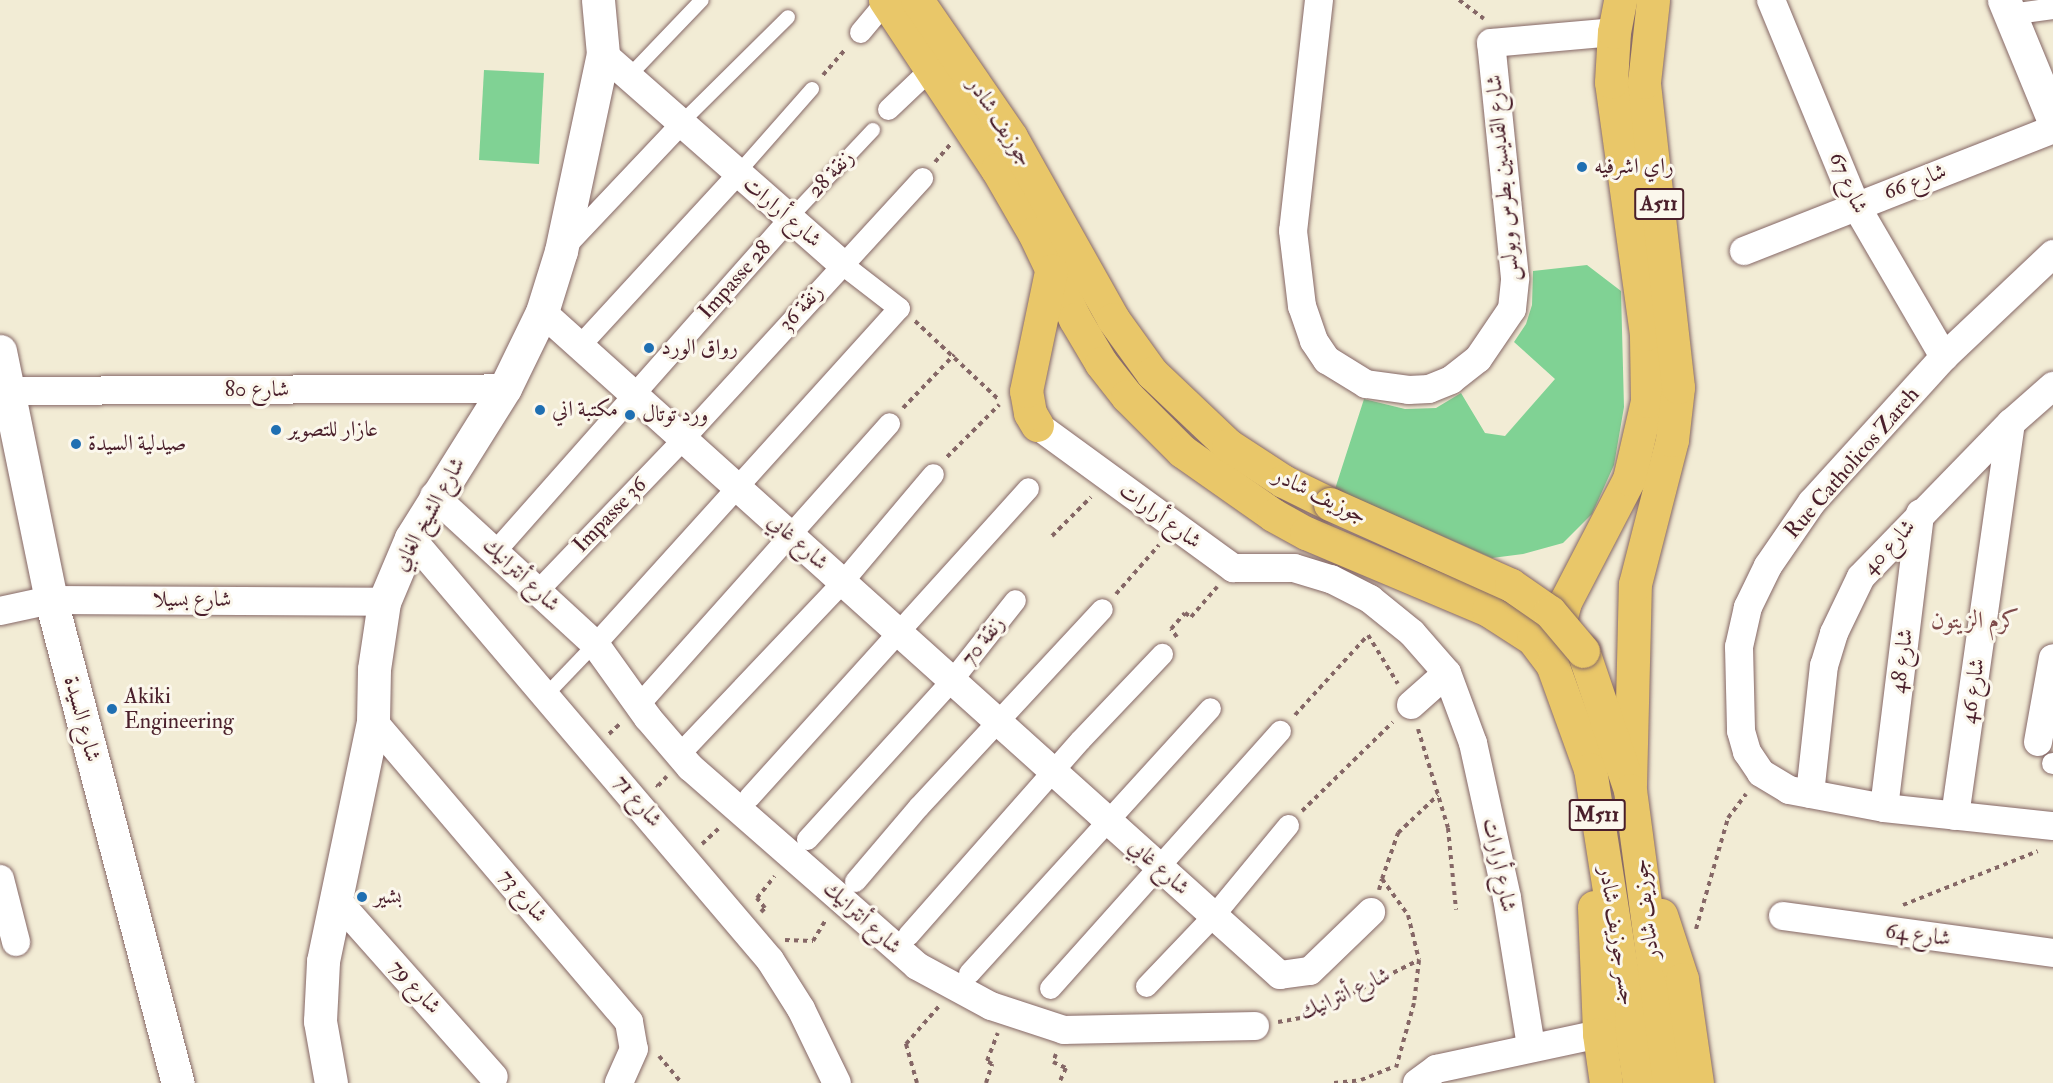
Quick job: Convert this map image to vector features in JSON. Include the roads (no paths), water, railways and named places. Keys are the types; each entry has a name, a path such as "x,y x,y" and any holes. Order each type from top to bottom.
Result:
{"highway":[{"name":"جوزيف شادر","path":"896,0 1011,137 1113,319 1152,373 1228,445 1283,481 1511,585 1550,612 1583,651 1630,790 1638,843 1640,984"},
{"name":"جوزيف شادر","path":"896,0 931,68 1013,197 1080,328 1127,396 1182,451 1273,515 1306,533 1488,610 1522,631 1549,658"},
{"name":"A511","path":"1549,658 1565,602 1629,479 1643,434 1647,402 1646,334 1611,82 1614,32 1620,0"},
{"name":"A511","path":"1630,790 1635,585 1672,440 1678,387 1644,82 1653,0"},
{"path":"1037,426 1030,413 1026,391 1051,271"},
{"name":"جسر جوزيف شادر","path":"1549,658 1582,741 1599,827 1640,984 1669,1083"},
{"path":"1599,827 1594,898 1599,1034 1606,1083"},
{"path":"1638,843 1682,979 1697,1083"},
{"name":"جسر جوزيف شادر","path":"1639,1083 1640,984"}],"street":[{"path":"860,32 896,0"},
{"name":"شارع القديسين بطرس وبولس","path":"1319,0 1293,231 1302,306 1314,341 1327,360 1366,384 1409,390 1429,389 1451,380 1478,358 1512,309 1515,278 1491,43 1614,32"},
{"name":"شارع 67","path":"1771,0 1855,204 1944,357"},
{"name":"شارع الشيخ الغابي","path":"326,1080 320,1021 323,962 373,721 374,669 384,602 411,538 434,496 505,388 542,312 561,250 603,54 600,1"},
{"path":"2007,7 2053,8"},
{"path":"2007,7 2044,65 2053,119"},
{"name":"شارع أرارات","path":"603,54 842,264 898,308 737,488"},
{"path":"888,109 931,68"},
{"path":"561,250 682,122"},
{"name":"شارع 66","path":"1744,251 1855,204 2053,129"},
{"path":"579,346 738,173"},
{"name":"زنقة 36","path":"683,439 922,178"},
{"name":"Impasse 28","path":"495,551 790,218"},
{"name":"Rue Catholicos Zareh","path":"2048,837 1955,816 1884,808 1789,790 1761,773 1747,752 1741,731 1739,647 1749,608 1768,566 1798,520 1944,357 2053,254"},
{"name":"شارع غابي","path":"542,312 1264,962"},
{"name":"شارع السيدة","path":"0,351 51,600 178,1083"},
{"name":"شارع 40","path":"1810,794 1824,666 1834,633 1867,567 2010,423 2053,386"},
{"name":"شارع 80","path":"8,391 505,388"},
{"path":"644,711 889,423"},
{"name":"شارع 46","path":"1955,816 2010,423"},
{"name":"شارع أرارات","path":"1037,426 1233,568 1294,568 1331,579 1395,617 1447,673 1473,743 1507,898 1531,1047"},
{"name":"Impasse 36","path":"537,591 683,439"},
{"path":"684,761 842,582 933,474"},
{"path":"595,644 737,488"},
{"path":"743,803 1028,488"},
{"name":"شارع أنترانيك","path":"434,496 595,644 684,761 743,803 847,889 917,966 962,981 1008,1011 1064,1030 1255,1026"},
{"name":"شارع 48","path":"1884,808 1920,513"},
{"name":"شارع 71","path":"411,538 745,927 770,960 801,1009 837,1083"},
{"name":"شارع بسيلا","path":"0,611 51,600 384,602"},
{"name":"زنقة 70","path":"799,847 951,681 1015,600"},
{"path":"847,889 1102,609"},
{"path":"908,935 1162,654"},
{"path":"2048,756 2053,658"},
{"path":"1411,705 1447,673"},
{"path":"962,981 1210,708"},
{"name":"شارع 73","path":"373,721 629,1022 634,1049 619,1083"},
{"path":"1050,988 1281,731"},
{"path":"1146,986 1213,916 1288,825"},
{"path":"0,879 16,942"},
{"name":"شارع 79","path":"335,898 494,1077"},
{"name":"شارع أنترانيك","path":"1264,962 1280,975 1310,971 1371,912"},
{"name":"شارع 64","path":"1783,916 2053,952"},
{"path":"1428,1079 1531,1047 1599,1034"}],"lane":[{"path":"629,76 702,0"},
{"path":"682,122 788,17"},
{"path":"738,173 812,88"},
{"name":"زنقة 28","path":"790,218 873,130"},
{"path":"547,694 595,644"}],"place":[{"name":"راي اشرفيه","path":"1582,167"},
{"name":"رواق الورد","path":"649,348"},
{"name":"مكتبة اني","path":"540,410"},
{"name":"ورد توتال","path":"630,415"},
{"name":"عازار للتصوير","path":"276,430"},
{"name":"صيدلية السيدة","path":"76,444"},
{"name":"Akiki Engineering","path":"112,709"},
{"name":"بشير","path":"362,897"}],"district":[{"name":"كرم الزيتون","path":"1975,621"}]}
